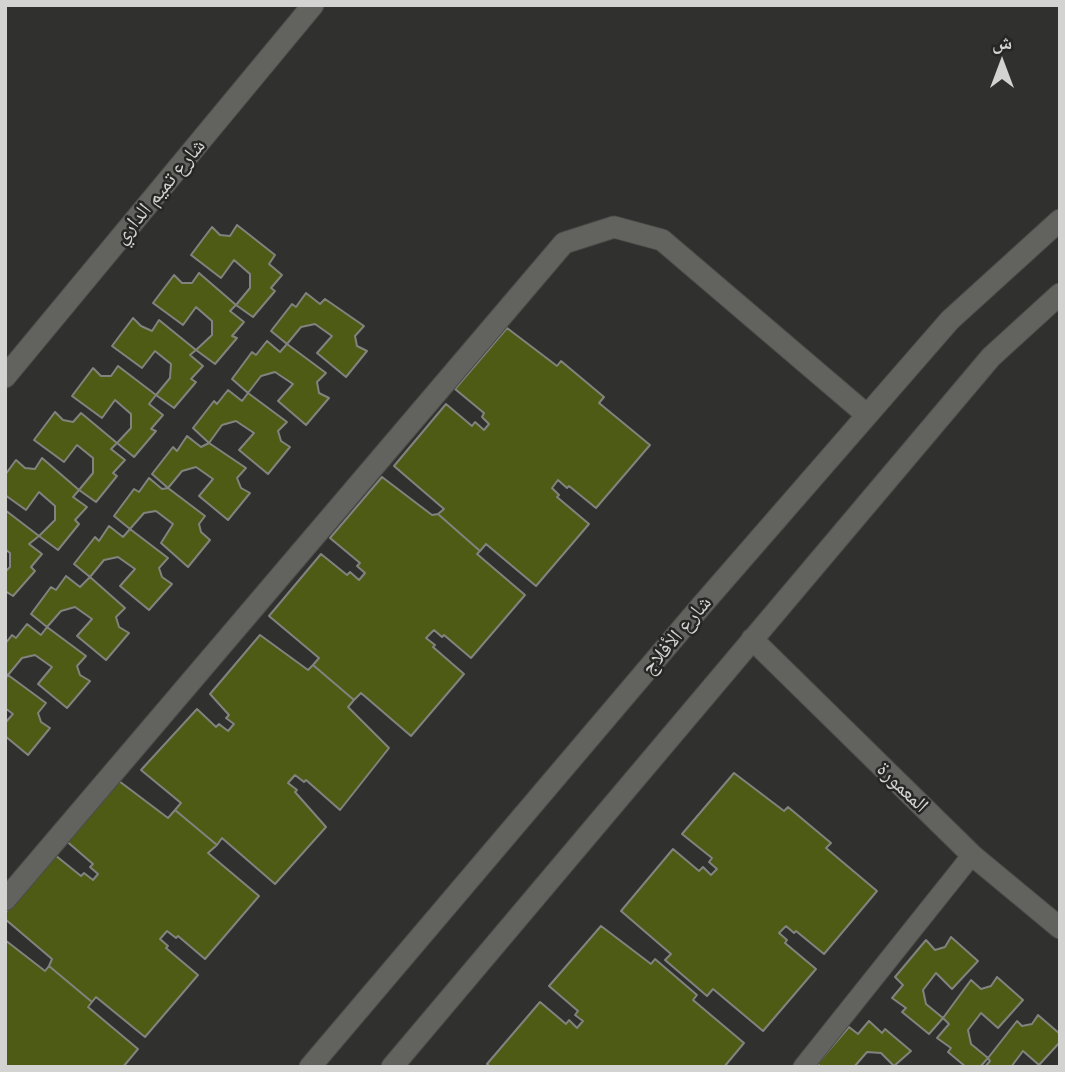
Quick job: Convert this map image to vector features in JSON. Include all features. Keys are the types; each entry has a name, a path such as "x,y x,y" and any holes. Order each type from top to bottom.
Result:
{"street":[{"name":"شارع تميم الداري","path":"5,377 313,5"},
{"name":"شارع الأفلاج","path":"310,1067 702,605 950,320 1060,220"},
{"path":"5,900 564,243 614,227 662,240 867,415"},
{"path":"391,1067 991,357 1060,294"},
{"name":"المعمورة","path":"751,639 972,855 1060,928"}],"lane":[{"path":"803,1067 972,855"}],"building":[{"path":"237,225 275,255 269,264 282,275 271,288 275,291 253,317 236,305 250,288 250,274 234,260 221,278 191,255 212,227 220,235 230,236"},
{"path":"199,273 236,305 230,311 244,322 232,336 237,338 215,364 196,350 212,335 212,321 196,307 183,325 153,303 174,275 182,283 192,283"},
{"path":"306,293 320,304 325,299 364,326 355,336 357,346 367,351 346,377 317,353 332,336 315,324 301,327 287,344 271,331 292,304 296,307"},
{"path":"133,318 152,331 159,320 196,350 190,355 203,366 191,379 196,382 174,408 156,395 170,378 171,364 155,351 142,368 112,346"},
{"path":"507,328 557,366 561,361 604,397 599,403 650,445 596,508 558,480 552,488 559,495 557,497 589,524 536,586 486,544 480,551 438,514 444,509 394,466 446,404 472,426 475,422 484,430 489,424 482,417 484,413 455,389"},
{"path":"267,341 280,352 287,344 326,373 317,382 319,393 329,398 306,425 278,401 293,384 275,372 261,376 248,393 232,379 252,352 256,355"},
{"path":"118,366 156,395 149,404 163,415 151,429 156,431 134,457 117,443 131,428 131,414 115,400 102,418 72,396 93,368 101,376 111,376"},
{"path":"228,390 242,401 248,393 287,422 278,431 281,441 290,447 268,474 239,450 254,433 236,421 222,425 209,443 193,428 214,401 217,404"},
{"path":"55,412 63,420 73,422 81,413 117,443 111,449 125,460 113,473 117,476 96,502 79,490 93,473 93,458 77,445 64,462 34,440"},
{"path":"187,436 201,447 209,443 246,468 237,478 241,488 250,493 228,520 199,496 213,479 196,467 182,471 168,488 152,474 173,447 177,451"},
{"path":"42,458 79,490 73,497 87,507 75,520 79,524 58,550 39,536 55,520 55,506 39,492 26,510 5,495 5,475 16,460 25,468 35,469"},
{"path":"382,477 432,515 438,514 480,551 477,554 525,595 471,658 434,630 426,638 464,674 411,736 361,693 354,700 313,665 319,658 269,616 321,554 347,575 350,572 359,580 365,573 357,566 360,563 330,538"},
{"path":"149,478 162,489 168,488 205,516 199,524 201,532 210,540 188,567 161,543 173,524 156,511 144,513 130,529 114,516 134,489 139,492"},
{"path":"5,510 39,536 29,544 42,554 31,567 35,571 13,596 5,591 5,572 10,567 10,553 5,549"},
{"path":"109,526 123,537 130,529 168,558 159,568 162,577 172,584 149,610 120,586 135,569 118,557 104,560 90,577 74,564 95,537 99,541"},
{"path":"66,576 80,587 90,577 125,608 116,617 119,627 129,633 106,660 77,636 92,619 75,607 61,611 47,627 31,614 51,587 56,590"},
{"path":"27,624 41,635 47,627 86,656 77,666 80,675 90,681 67,708 38,684 52,667 35,655 22,658 8,675 5,673 5,644 12,635 16,638"},
{"path":"260,635 308,670 313,665 354,700 348,707 389,748 340,810 306,780 304,782 295,775 288,783 297,790 295,792 326,827 275,884 222,838 217,845 175,810 181,803 141,770 197,709 216,727 219,724 228,731 234,724 226,718 229,715 210,694"},
{"path":"8,675 46,703 38,713 41,722 50,728 28,755 5,736 5,723 13,714 5,708 5,678"},
{"path":"734,773 784,811 788,807 831,843 826,848 877,891 824,954 786,926 779,933 787,940 785,943 816,969 763,1031 713,989 707,996 665,960 671,954 621,911 673,849 699,871 703,867 711,875 717,869 709,862 712,858 682,834"},
{"path":"115,778 168,818 175,810 217,845 208,853 259,896 205,959 178,936 176,938 167,931 160,939 168,946 166,948 198,975 145,1037 96,997 92,1002 49,966 52,959 5,919 5,913 55,855 81,876 84,873 93,880 98,874 90,867 93,864 64,839"},
{"path":"601,926 651,964 655,959 697,995 693,1000 744,1043 724,1067 490,1067 487,1064 540,1002 566,1024 569,1020 577,1028 583,1021 575,1015 578,1011 549,986"},
{"path":"951,937 978,961 952,989 936,973 923,990 926,1004 943,1018 929,1034 902,1012 906,1008 892,998 903,985 895,977 926,940 935,950 945,947"},
{"path":"5,940 45,971 49,966 92,1002 88,1007 138,1049 123,1067 5,1067"},
{"path":"997,977 1023,1000 998,1028 981,1013 968,1030 971,1044 988,1058 980,1067 966,1067 948,1052 951,1048 937,1038 949,1024 943,1018 971,980 981,989 991,986"},
{"path":"1038,1015 1060,1034 1060,1042 1039,1065 1023,1051 1011,1067 985,1067 990,1061 988,1058 1017,1021 1022,1026 1032,1024"},
{"path":"869,1021 882,1033 885,1029 911,1051 894,1066 881,1053 867,1052 854,1067 822,1067 817,1064 849,1027 858,1034"}]}
